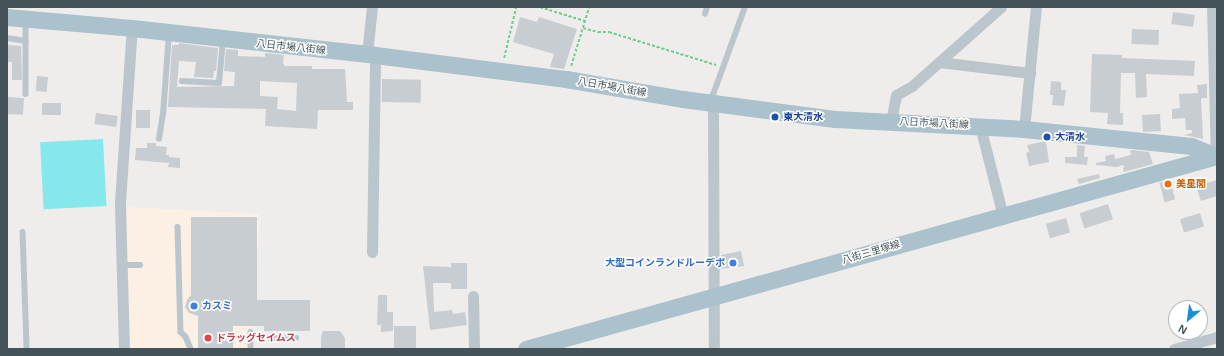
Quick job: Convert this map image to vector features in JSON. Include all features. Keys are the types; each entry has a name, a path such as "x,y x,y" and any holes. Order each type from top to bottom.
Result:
{"main road":[{"name":"八日市場八街線","path":"7,17 132,28 223,40 371,55 502,71 566,79 713,103 835,119 1024,129 1191,146 1217,156"},
{"name":"八街三里塚線","path":"526,349 544,347 714,296 1217,156"}],"street":[{"path":"372,7 372,252"},
{"path":"891,121 896,95 912,86 1001,7"},
{"path":"1024,129 1036,7"},
{"path":"1209,7 1217,156"},
{"path":"124,349 120,202 132,28"},
{"path":"939,62 1030,73"},
{"path":"713,103 714,349"},
{"path":"980,126 1003,216"},
{"path":"473,296 474,349"},
{"path":"1174,349 1200,345 1217,337"}],"lane":[{"path":"705,14 707,7"},
{"path":"713,103 712,95 745,7"},
{"path":"26,19 26,94"},
{"path":"159,139 163,115 169,33"},
{"path":"7,38 26,41"},
{"path":"182,80 219,83 223,40"},
{"path":"178,227 181,332 186,337 191,349"},
{"path":"23,232 27,349"},
{"path":"122,265 140,265"},
{"path":"251,332 251,349"},
{"path":"270,338 296,338"}],"path":[{"path":"502,71 516,7"},
{"path":"540,7 585,22"},
{"path":"566,79 589,7"},
{"path":"583,28 598,32 609,32 723,67"}],"shaded area":[{"path":"127,207 260,214 253,349 120,349"}],"water":[{"path":"103,139 107,206 44,209 40,142"}],"building":[{"path":"1173,12 1195,15 1193,27 1171,24"},
{"path":"520,17 537,22 539,17 577,29 564,69 550,67 554,54 513,42"},
{"path":"1132,29 1159,30 1158,45 1131,44"},
{"path":"179,43 218,48 216,71 214,71 213,78 194,77 196,62 179,61 177,87 234,86 235,72 224,71 226,49 238,50 238,56 265,57 265,53 284,55 283,63 285,66 312,66 312,69 345,69 347,102 353,102 353,110 318,110 317,129 265,126 266,109 168,107 172,45 179,45","holes":["260,81 297,83 296,111 277,109 278,97 260,96"]},
{"path":"7,45 21,46 22,80 12,80 12,62 7,62"},
{"path":"1092,54 1122,55 1122,58 1195,61 1194,76 1146,74 1147,97 1136,98 1135,73 1121,73 1120,113 1123,113 1123,125 1107,124 1108,113 1090,112"},
{"path":"37,76 48,77 47,92 36,91"},
{"path":"382,79 421,80 421,103 382,102"},
{"path":"1051,81 1061,82 1061,90 1066,90 1064,106 1052,105 1053,95 1050,95"},
{"path":"1207,84 1207,98 1202,98 1201,100 1203,139 1184,135 1192,133 1192,130 1186,130 1185,118 1172,119 1172,109 1180,108 1179,94 1198,93 1197,85"},
{"path":"7,97 24,98 23,115 7,114"},
{"path":"42,103 61,103 61,115 42,115"},
{"path":"136,110 150,110 150,128 136,128"},
{"path":"96,113 118,116 116,127 94,124"},
{"path":"1160,114 1161,131 1143,132 1142,115"},
{"path":"1046,141 1049,162 1029,166 1026,153 1029,152 1027,145"},
{"path":"147,143 156,143 156,146 167,147 166,155 169,155 169,157 180,158 180,168 168,167 169,163 135,160 136,148 147,148"},
{"path":"1077,145 1085,146 1084,157 1088,157 1087,165 1065,163 1065,157 1077,157"},
{"path":"1130,151 1149,152 1153,164 1124,172 1123,168 1125,167 1122,165 1117,167 1096,165 1096,163 1106,161 1105,156 1114,154 1115,159 1131,155"},
{"path":"1099,174 1100,178 1079,184 1077,179"},
{"path":"1170,180 1175,199 1165,202 1159,183"},
{"path":"1217,180 1217,196 1201,201 1196,186"},
{"path":"1108,204 1113,219 1084,228 1079,213"},
{"path":"1200,213 1204,226 1184,233 1180,219"},
{"path":"191,217 257,217 257,300 310,300 310,331 264,331 264,326 233,326 233,349 198,349 198,316 189,313 185,307 187,300 191,295"},
{"path":"1066,218 1070,232 1050,238 1046,224"},
{"path":"741,251 744,266 721,269 721,255"},
{"path":"451,263 467,263 467,289 451,289 451,283 433,283 434,312 452,310 453,314 465,312 467,325 430,330 423,266 451,267"},
{"path":"378,295 387,295 387,312 393,312 393,331 381,332 381,325 377,325"},
{"path":"394,326 416,326 416,349 394,349"},
{"path":"323,331 340,331 345,338 345,349 321,349 321,338"}],"place":[{"name":"東大清水","path":"775,117"},
{"name":"大清水","path":"1047,137"},
{"name":"美星閣","path":"1168,184"},
{"name":"大型コインランドルーデポ","path":"733,263"},
{"name":"カスミ","path":"194,306"},
{"name":"ドラッグセイムス","path":"208,338"}]}
